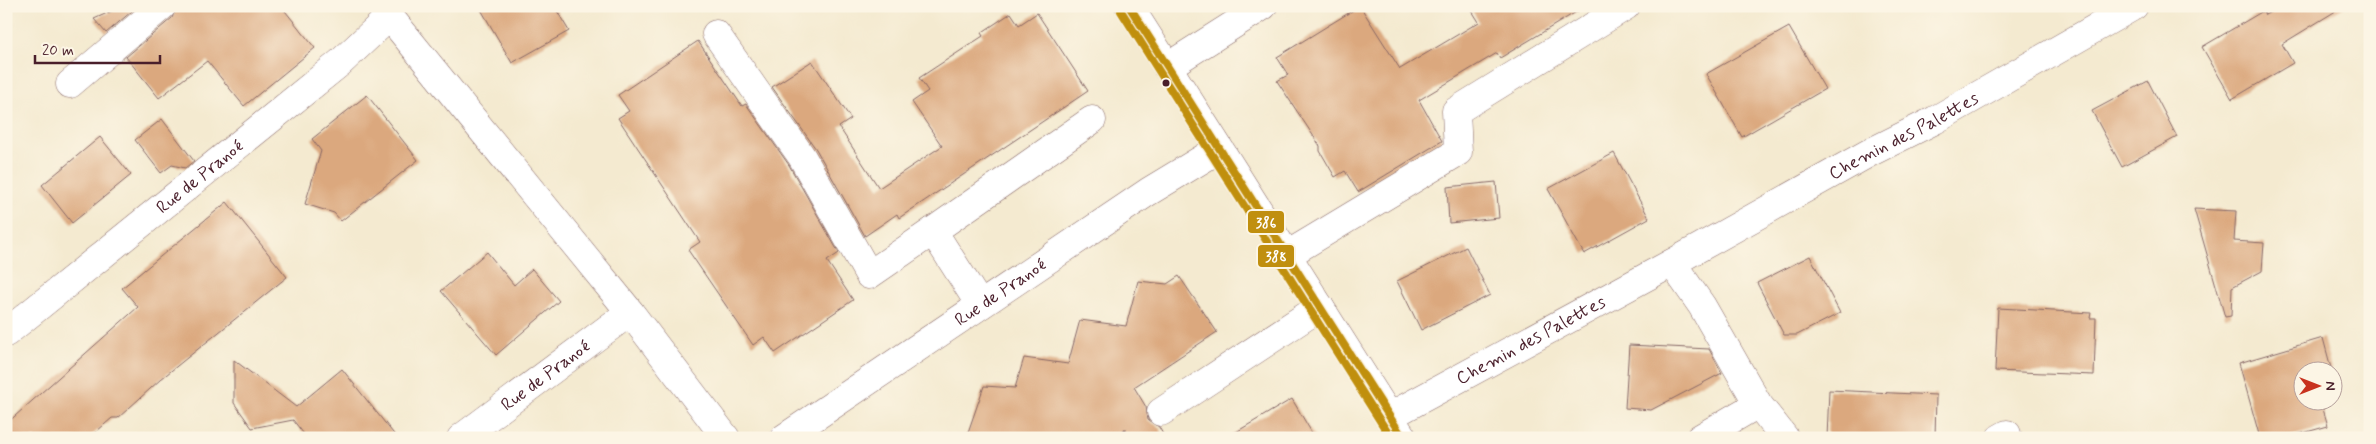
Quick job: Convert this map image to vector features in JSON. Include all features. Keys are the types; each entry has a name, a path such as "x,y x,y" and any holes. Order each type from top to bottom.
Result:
{"street":[{"path":"70,84 162,6"},
{"path":"1129,6 1396,427"},
{"path":"1167,67 1263,6"},
{"path":"1287,255 1458,152 1456,111 1626,6"},
{"name":"Chemin des Palettes","path":"1396,427 1672,263 1869,153 1935,120 2134,6"},
{"name":"Rue de Pranoé","path":"6,333 341,62 385,11 630,312 726,438"},
{"path":"716,34 802,157 869,275 1092,120"},
{"name":"Rue de Pranoé","path":"784,438 1148,192 1220,149"},
{"path":"933,231 980,306"},
{"path":"1672,263 1702,306 1758,404 1785,438"},
{"path":"1161,412 1320,307"},
{"name":"Rue de Pranoé","path":"460,438 630,312"},
{"path":"1700,438 1758,404"}],"building":[{"path":"123,6 138,6 106,33 94,19"},
{"path":"177,6 281,6 315,48 244,106 207,61 159,98 126,57 172,18"},
{"path":"479,6 554,6 569,31 512,63"},
{"path":"1360,6 1400,69 1479,22 1469,6 1586,6 1500,58 1497,53 1419,100 1442,141 1358,192 1345,171 1335,177 1320,151 1320,146 1277,81 1288,75 1277,57"},
{"path":"2281,6 2344,6 2282,44 2293,63 2232,99 2202,47 2263,11 2265,15"},
{"path":"1011,13 1019,25 1037,13 1088,91 899,218 897,214 865,236 816,149 772,87 812,61 851,119 839,127 879,188 942,146 912,102 928,91 919,78 983,36 981,33"},
{"path":"1789,27 1825,89 1742,137 1706,74"},
{"path":"698,41 742,106 746,104 789,165 839,253 827,261 853,300 775,353 764,337 753,345 688,250 700,242 618,118 629,111 618,95"},
{"path":"2148,81 2177,137 2122,167 2092,111"},
{"path":"367,95 418,160 341,221 334,213 305,204 321,151 312,139"},
{"path":"162,119 194,161 185,168 172,165 161,173 135,140"},
{"path":"100,137 131,175 72,223 42,185"},
{"path":"1614,153 1649,218 1584,254 1548,189"},
{"path":"1496,182 1499,218 1449,223 1447,187"},
{"path":"227,202 287,277 161,379 118,418 112,418 89,438 6,438 6,424 138,307 122,288"},
{"path":"2194,209 2236,211 2234,241 2264,243 2262,271 2232,287 2231,316 2225,317"},
{"path":"1466,247 1490,295 1421,330 1397,281"},
{"path":"487,252 514,285 532,269 559,301 496,355 441,291"},
{"path":"1810,256 1840,313 1797,335 1784,335 1757,283"},
{"path":"1179,276 1217,332 1134,387 1146,407 1148,420 1159,427 1165,438 966,438 984,386 1015,388 1024,358 1068,364 1080,320 1126,326 1138,281 1167,284"},
{"path":"1998,308 2091,313 2090,318 2096,318 2094,375 1995,371"},
{"path":"2323,338 2329,362 2294,362 2294,412 2324,412 2328,426 2285,438 2260,438 2239,363"},
{"path":"1629,345 1709,349 1722,373 1651,410 1625,408"},
{"path":"234,360 296,407 342,369 397,438 307,438 293,420 252,428 234,403"},
{"path":"1829,390 1936,395 1935,438 1827,438"},
{"path":"1292,399 1315,438 1226,438"}],"transit line":[{"name":"386","path":"1129,6 1403,438"},
{"name":"388","path":"1121,11 1391,438"}]}
